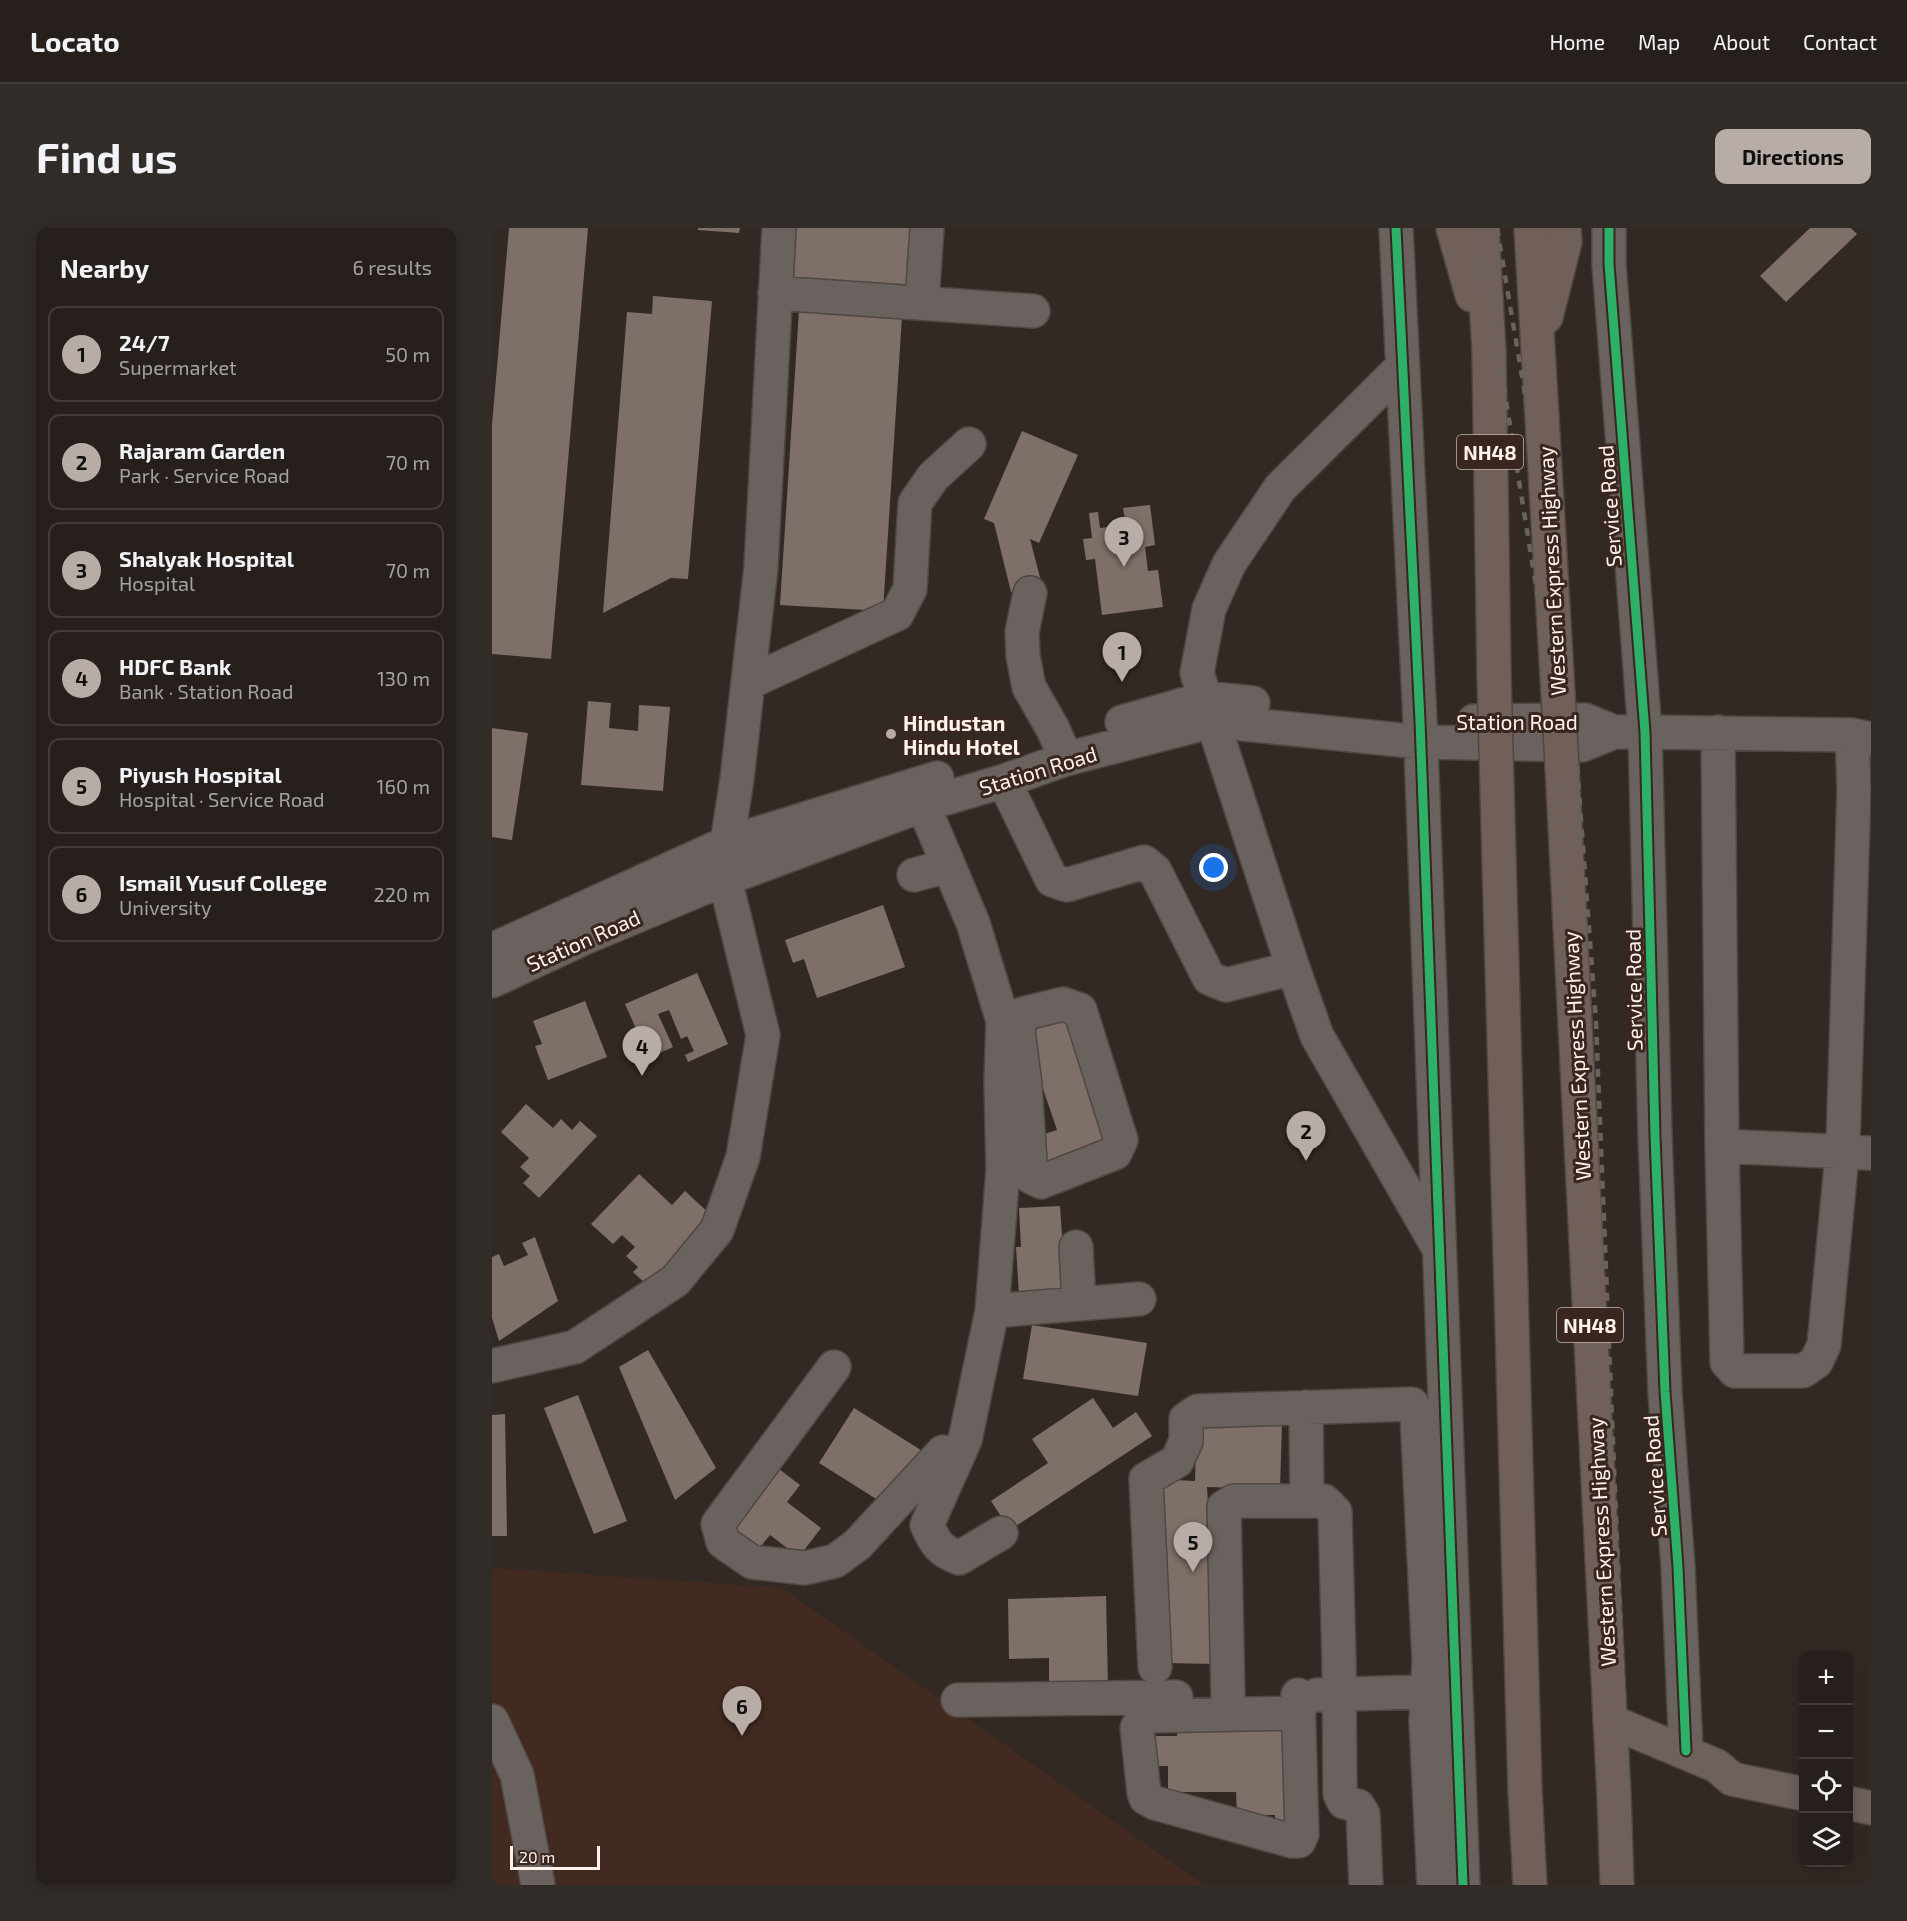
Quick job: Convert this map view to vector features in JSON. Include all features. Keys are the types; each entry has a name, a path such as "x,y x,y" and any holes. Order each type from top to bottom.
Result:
{"highway":[{"path":"1453,228 1489,351"},
{"name":"NH48","path":"1482,228 1489,351 1494,676 1525,1790 1530,1885"},
{"name":"Western Express Highway","path":"1531,228 1562,766 1617,1885"},
{"path":"1538,349 1564,242 1564,228"}],"main road":[{"path":"1610,1721 1686,1751 1717,1766 1732,1779 1799,1793"},
{"path":"1853,1804 1871,1808"}],"street":[{"path":"492,1366 574,1347 675,1281 717,1230 743,1157 763,1035 725,879 727,843 737,779 761,567 779,228"},
{"path":"922,303 927,228"},
{"path":"1395,228 1420,731 1441,1253 1441,1691 1434,1885"},
{"name":"Service Road","path":"1609,228 1609,264 1625,487 1629,732 1657,1183 1665,1392 1678,1567 1686,1751"},
{"path":"775,293 1033,311"},
{"path":"1402,367 1280,488 1228,564 1209,609 1197,673 1317,1036 1441,1253"},
{"path":"748,683 897,614 910,589 915,503 933,477 969,444"},
{"path":"1030,593 1022,632 1023,656 1029,687 1062,750"},
{"name":"Station Road","path":"492,950 727,843 918,795 1062,750 1209,709 1420,731 1585,720 1629,732 1718,732 1861,737"},
{"path":"1718,732 1722,1146 1727,1362 1735,1371 1803,1371 1816,1362 1824,1345 1857,1153 1854,789 1861,737"},
{"name":"Station Road","path":"492,981 584,938 918,795 1004,781 1062,750"},
{"path":"1004,781 1052,880 1067,885 1144,862 1155,871 1209,978 1226,985 1293,968"},
{"path":"918,795 973,923 1003,1021 1013,1082 1031,1177 1041,1182 1115,1153 1121,1140 1080,1010 1063,1004 1022,1014 1018,1031 1013,1082 1003,1170 992,1311 965,1440 927,1525 933,1539 945,1553 959,1558 1001,1533"},
{"path":"914,875 936,869 951,871"},
{"path":"1722,1146 1857,1153"},
{"path":"1076,1247 1079,1303"},
{"path":"992,1311 1139,1299"},
{"path":"834,1367 718,1524 723,1542 752,1562 805,1568 835,1561 857,1545 943,1452 956,1460"},
{"path":"1298,1704 1302,1834 1301,1838 1295,1842 1155,1803 1146,1798 1142,1788 1137,1728 1154,1693 1146,1479 1177,1461 1186,1441 1186,1419 1198,1411 1412,1404 1417,1415 1429,1661 1441,1691 1463,1885"},
{"path":"1306,1407 1307,1501"},
{"path":"1228,1697 1224,1507 1234,1501 1324,1501 1335,1512 1340,1794 1344,1802 1358,1806 1363,1814 1366,1885"},
{"path":"1154,1693 1298,1704 1339,1694 1441,1691"},
{"path":"958,1700 1154,1693 1298,1704"},
{"path":"492,1722 517,1775 538,1885"}],"shaded area":[{"path":"492,1568 782,1588 1204,1885 492,1885"}],"building":[{"path":"509,228 588,228 551,659 492,654 492,425"},
{"path":"698,228 740,228 739,233 698,230"},
{"path":"794,228 918,228 914,288 790,281"},
{"path":"1810,228 1851,228 1857,234 1786,302 1760,276"},
{"path":"653,296 712,301 688,579 671,578 603,613 627,312 652,314"},
{"path":"799,310 902,317 883,611 780,605"},
{"path":"1022,431 1078,455 1039,543 1030,539 1042,585 1011,592 994,523 984,519"},
{"path":"1150,505 1155,545 1145,547 1148,571 1158,570 1163,607 1102,615 1095,559 1086,560 1083,539 1092,538 1089,513 1098,512 1100,528 1126,525 1123,508"},
{"path":"588,701 611,703 609,728 638,731 639,705 670,707 663,791 581,785"},
{"path":"492,728 528,733 512,840 492,837"},
{"path":"883,905 905,967 817,998 804,959 793,963 785,940"},
{"path":"697,973 728,1044 688,1062 685,1055 694,1051 687,1036 681,1039 669,1010 658,1014 673,1047 649,1058 625,1004"},
{"path":"585,1001 607,1057 548,1080 535,1046 542,1044 533,1021"},
{"path":"1064,1017 1112,1147 1044,1171 1032,1138 1057,1130 1023,1030"},
{"path":"526,1104 553,1128 561,1119 572,1130 580,1121 597,1136 539,1198 523,1183 530,1176 520,1167 529,1158 501,1132"},
{"path":"639,1174 672,1205 685,1191 712,1216 647,1285 633,1272 638,1267 626,1256 635,1247 622,1235 613,1244 591,1224"},
{"path":"1060,1206 1066,1292 1019,1296 1016,1247 1021,1247 1019,1208"},
{"path":"535,1237 558,1301 499,1341 492,1318 492,1257 499,1254 504,1266 528,1255 522,1243"},
{"path":"1032,1325 1147,1343 1138,1396 1023,1379"},
{"path":"648,1350 716,1468 675,1500 619,1367"},
{"path":"578,1395 627,1521 594,1534 544,1408"},
{"path":"1093,1398 1113,1428 1136,1412 1152,1436 1010,1530 991,1501 1048,1463 1032,1439"},
{"path":"854,1408 924,1452 889,1507 819,1463"},
{"path":"505,1414 507,1536 492,1536 492,1415"},
{"path":"1193,1422 1282,1423 1280,1489 1207,1487 1217,1664 1165,1663 1154,1479 1195,1481 1196,1447"},
{"path":"775,1466 800,1485 787,1502 821,1528 799,1557 770,1535 757,1551 727,1528"},
{"path":"1106,1596 1108,1687 1049,1689 1049,1658 1009,1659 1008,1599"},
{"path":"1296,1722 1297,1829 1275,1829 1275,1815 1237,1815 1236,1792 1168,1792 1168,1766 1155,1766 1155,1736 1177,1736 1177,1723"}],"railway":[{"path":"1478,228 1548,660 1576,1029 1610,1885"},
{"path":"1497,228 1569,656 1596,1023 1631,1885"}],"cycle path":[{"path":"1396,228 1420,721 1463,1885"},
{"path":"1609,228 1609,264 1645,732 1655,1136 1665,1392 1678,1567 1686,1751"}],"place":[{"name":"Shalyak Hospital","path":"1124,567"},
{"name":"24/7","path":"1122,682"},
{"name":"Hindustan Hindu Hotel","path":"891,734"},
{"name":"HDFC Bank","path":"642,1076"},
{"name":"Rajaram Garden","path":"1306,1161"},
{"name":"Piyush Hospital","path":"1193,1572"},
{"name":"Ismail Yusuf College","path":"742,1736"}]}
